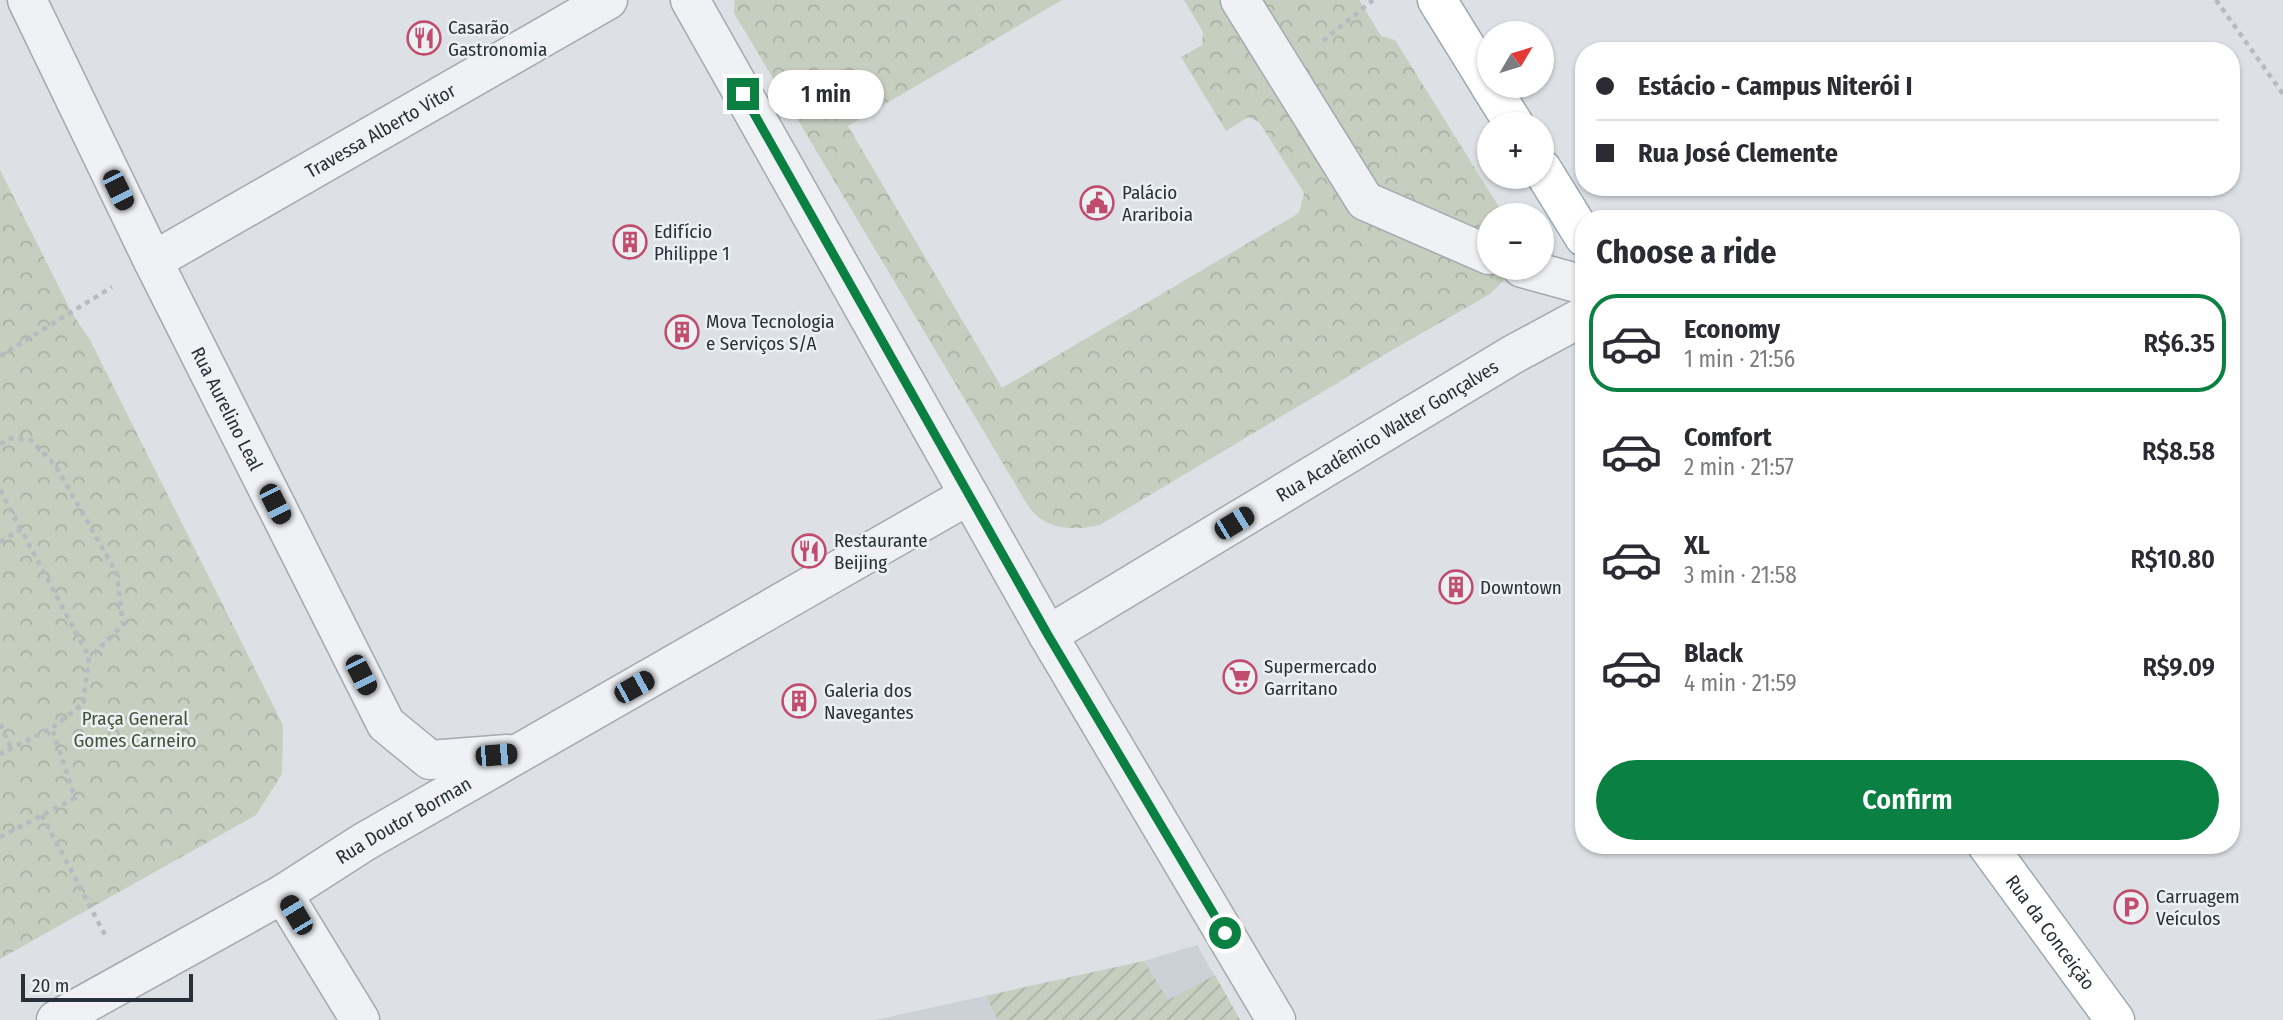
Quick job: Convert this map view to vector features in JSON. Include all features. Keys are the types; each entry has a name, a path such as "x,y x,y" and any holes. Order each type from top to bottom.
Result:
{"main road":[{"path":"1437,0 1477,64"},
{"path":"1554,188 1575,222"},
{"name":"Rua da Conceição","path":"1994,854 2115,1020"}],"street":[{"name":"Rua Aurelino Leal","path":"27,0 153,261 386,724 430,760 518,753"},
{"name":"Travessa Alberto Vitor","path":"153,261 608,0"},
{"path":"690,0 1048,635 1276,1020"},
{"path":"1240,0 1365,201 1477,250"},
{"path":"1554,277 1575,283"},
{"name":"Rua Acadêmico Walter Gonçalves","path":"1048,635 1512,355 1575,321"},
{"name":"Rua Doutor Borman","path":"56,1020 283,894 364,842 969,495"},
{"path":"283,894 360,1020"}],"path":[{"path":"1284,71 1373,0"},
{"path":"2216,0 2283,94"},
{"path":"0,356 72,313"},
{"path":"0,444 11,438 31,440 56,466 117,574 122,625 89,657"},
{"path":"0,490 89,657 83,704 52,729 0,754"},
{"path":"0,542 21,529"},
{"path":"0,724 12,748"},
{"path":"0,837 75,798 52,729"},
{"path":"42,815 90,910"}],"shaded area":[{"path":"1197,945 1240,1020 875,1020 1144,961"}],"green space":[{"path":"735,0 1062,0 848,126 1002,388 1299,213 1304,193 1259,122 1248,117 1226,131 1181,57 1202,45 1203,32 1184,0 1359,0 1381,36 1395,40 1477,172 1477,189 1488,189 1497,203 1477,203 1477,280 1504,280 1490,294 1100,525 1084,528 1058,527 1036,515 1021,495 734,13"},
{"name":"Praça General Gomes Carneiro","path":"0,170 72,313 90,340 283,725 282,774 256,815 0,959"},
{"path":"1144,961 1168,1000 1215,975 1240,1020 998,1020 986,996"}],"place":[{"name":"Casarão Gastronomia","path":"424,38"},
{"name":"Palácio Arariboia","path":"1097,203"},
{"name":"Edifício Philippe 1","path":"630,242"},
{"name":"Mova Tecnologia e Serviços S/A","path":"682,332"},
{"name":"Restaurante Beijing","path":"809,551"},
{"name":"Downtown","path":"1456,587"},
{"name":"Supermercado Garritano","path":"1240,677"},
{"name":"Galeria dos Navegantes","path":"799,701"},
{"name":"Carruagem Veículos","path":"2131,907"}],"route":[{"path":"743,94 1048,635 1225,933"}]}
